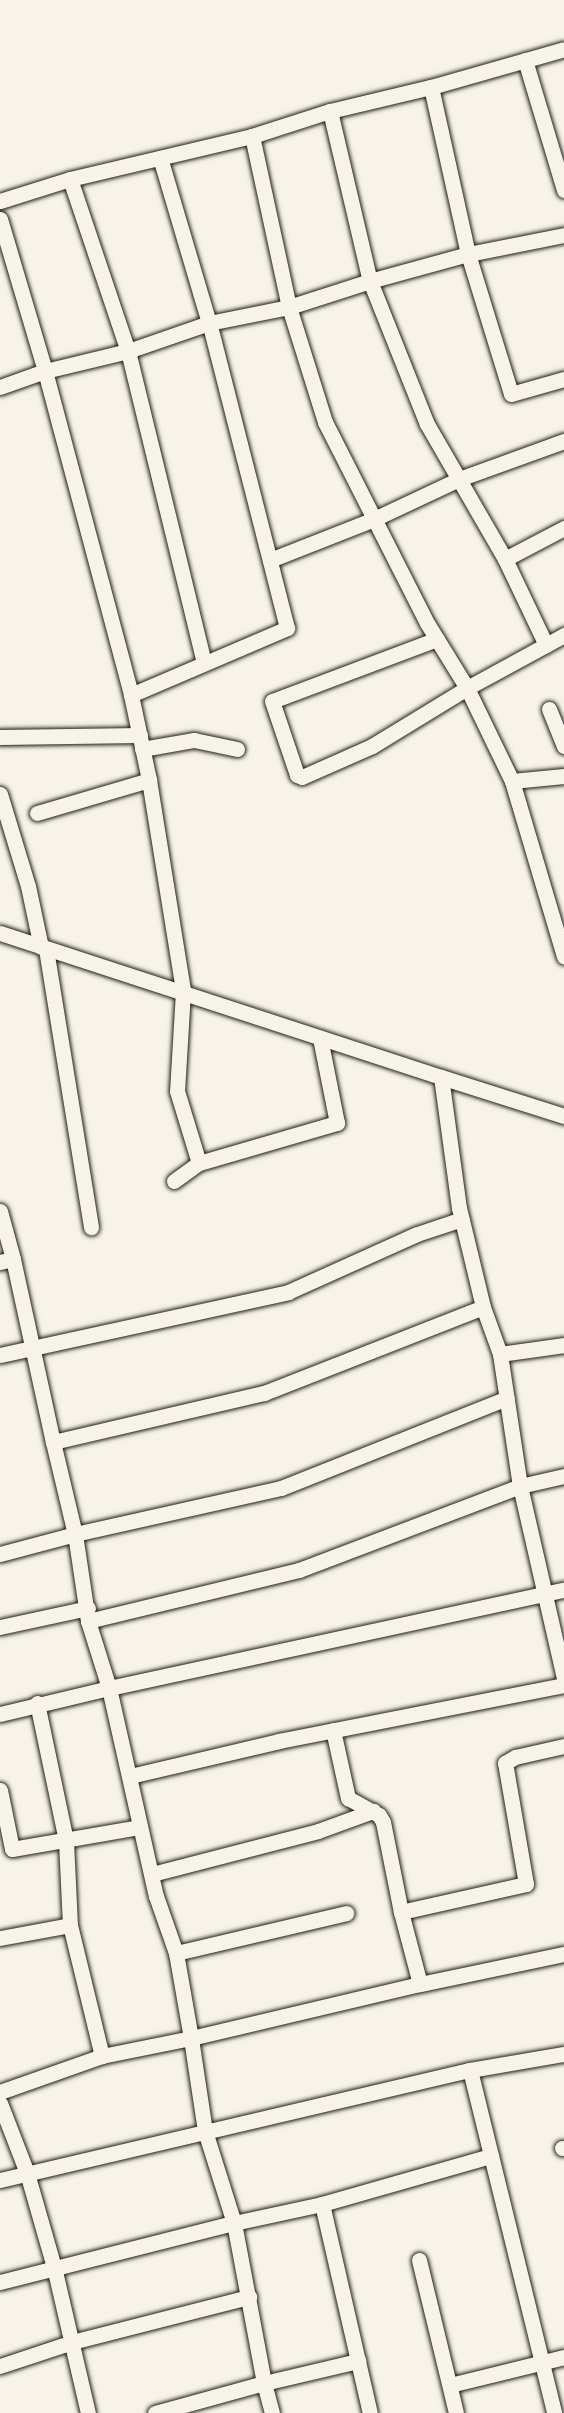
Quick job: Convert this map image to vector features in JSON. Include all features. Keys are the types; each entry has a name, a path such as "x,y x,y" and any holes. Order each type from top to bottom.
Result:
{"street":[{"path":"0,201 70,179 252,136 330,111 430,87 564,49"},
{"path":"525,60 564,190"},
{"path":"430,87 468,254 511,394 564,379"},
{"path":"330,111 370,281 427,424 505,560 546,645"},
{"path":"252,136 289,307 325,422 437,639 467,688 512,781 564,956"},
{"path":"130,695 287,628 209,323 160,158"},
{"path":"70,179 128,351 204,663"},
{"path":"0,219 45,371 141,742 183,991 177,1091 199,1163"},
{"path":"0,387 45,371 128,351 209,323 289,307 370,281 468,254 564,235"},
{"path":"270,560 374,519 459,479 564,441"},
{"path":"505,560 564,528"},
{"path":"437,639 272,701 297,775 302,777 372,746 467,688 564,635"},
{"path":"549,709 564,746"},
{"path":"0,737 141,742 194,740 237,749"},
{"path":"512,781 564,776"},
{"path":"38,813 149,780"},
{"path":"0,794 28,886 43,948 91,1227"},
{"path":"0,933 564,1116"},
{"path":"174,1181 199,1163 338,1123 320,1038"},
{"path":"441,1077 462,1219 483,1307 500,1354 520,1486 564,1678"},
{"path":"0,1211 7,1261 34,1349 75,1534 88,1615 109,1688 156,1896 176,1953 205,2130 234,2223 264,2383 272,2413"},
{"path":"0,1355 288,1292 417,1234 462,1219"},
{"path":"53,1442 264,1393 483,1307"},
{"path":"500,1354 564,1345"},
{"path":"0,1554 75,1534 281,1488 507,1398"},
{"path":"0,1627 88,1615 299,1570 520,1486 564,1476"},
{"path":"0,1714 36,1703 564,1590"},
{"path":"130,1776 333,1730 564,1685"},
{"path":"36,1703 66,1841 70,1925 102,2056"},
{"path":"333,1730 345,1791 352,1802 373,1811 383,1822 401,1912 420,1984"},
{"path":"401,1912 526,1884 505,1763 515,1756 564,1746"},
{"path":"0,1790 6,1850 141,1827"},
{"path":"152,1874 318,1831 373,1811"},
{"path":"176,1953 346,1913"},
{"path":"0,1938 70,1925"},
{"path":"0,2092 102,2056 564,1954"},
{"path":"0,2180 205,2130 336,2103 470,2070 564,2054"},
{"path":"470,2070 554,2413"},
{"path":"0,2103 27,2173 54,2267 88,2413"},
{"path":"0,2282 234,2223 322,2204 491,2156"},
{"path":"322,2204 370,2413"},
{"path":"418,2260 456,2413"},
{"path":"0,2366 72,2342 249,2297"},
{"path":"450,2385 564,2357"},
{"path":"156,2413 264,2383 358,2361"}]}
